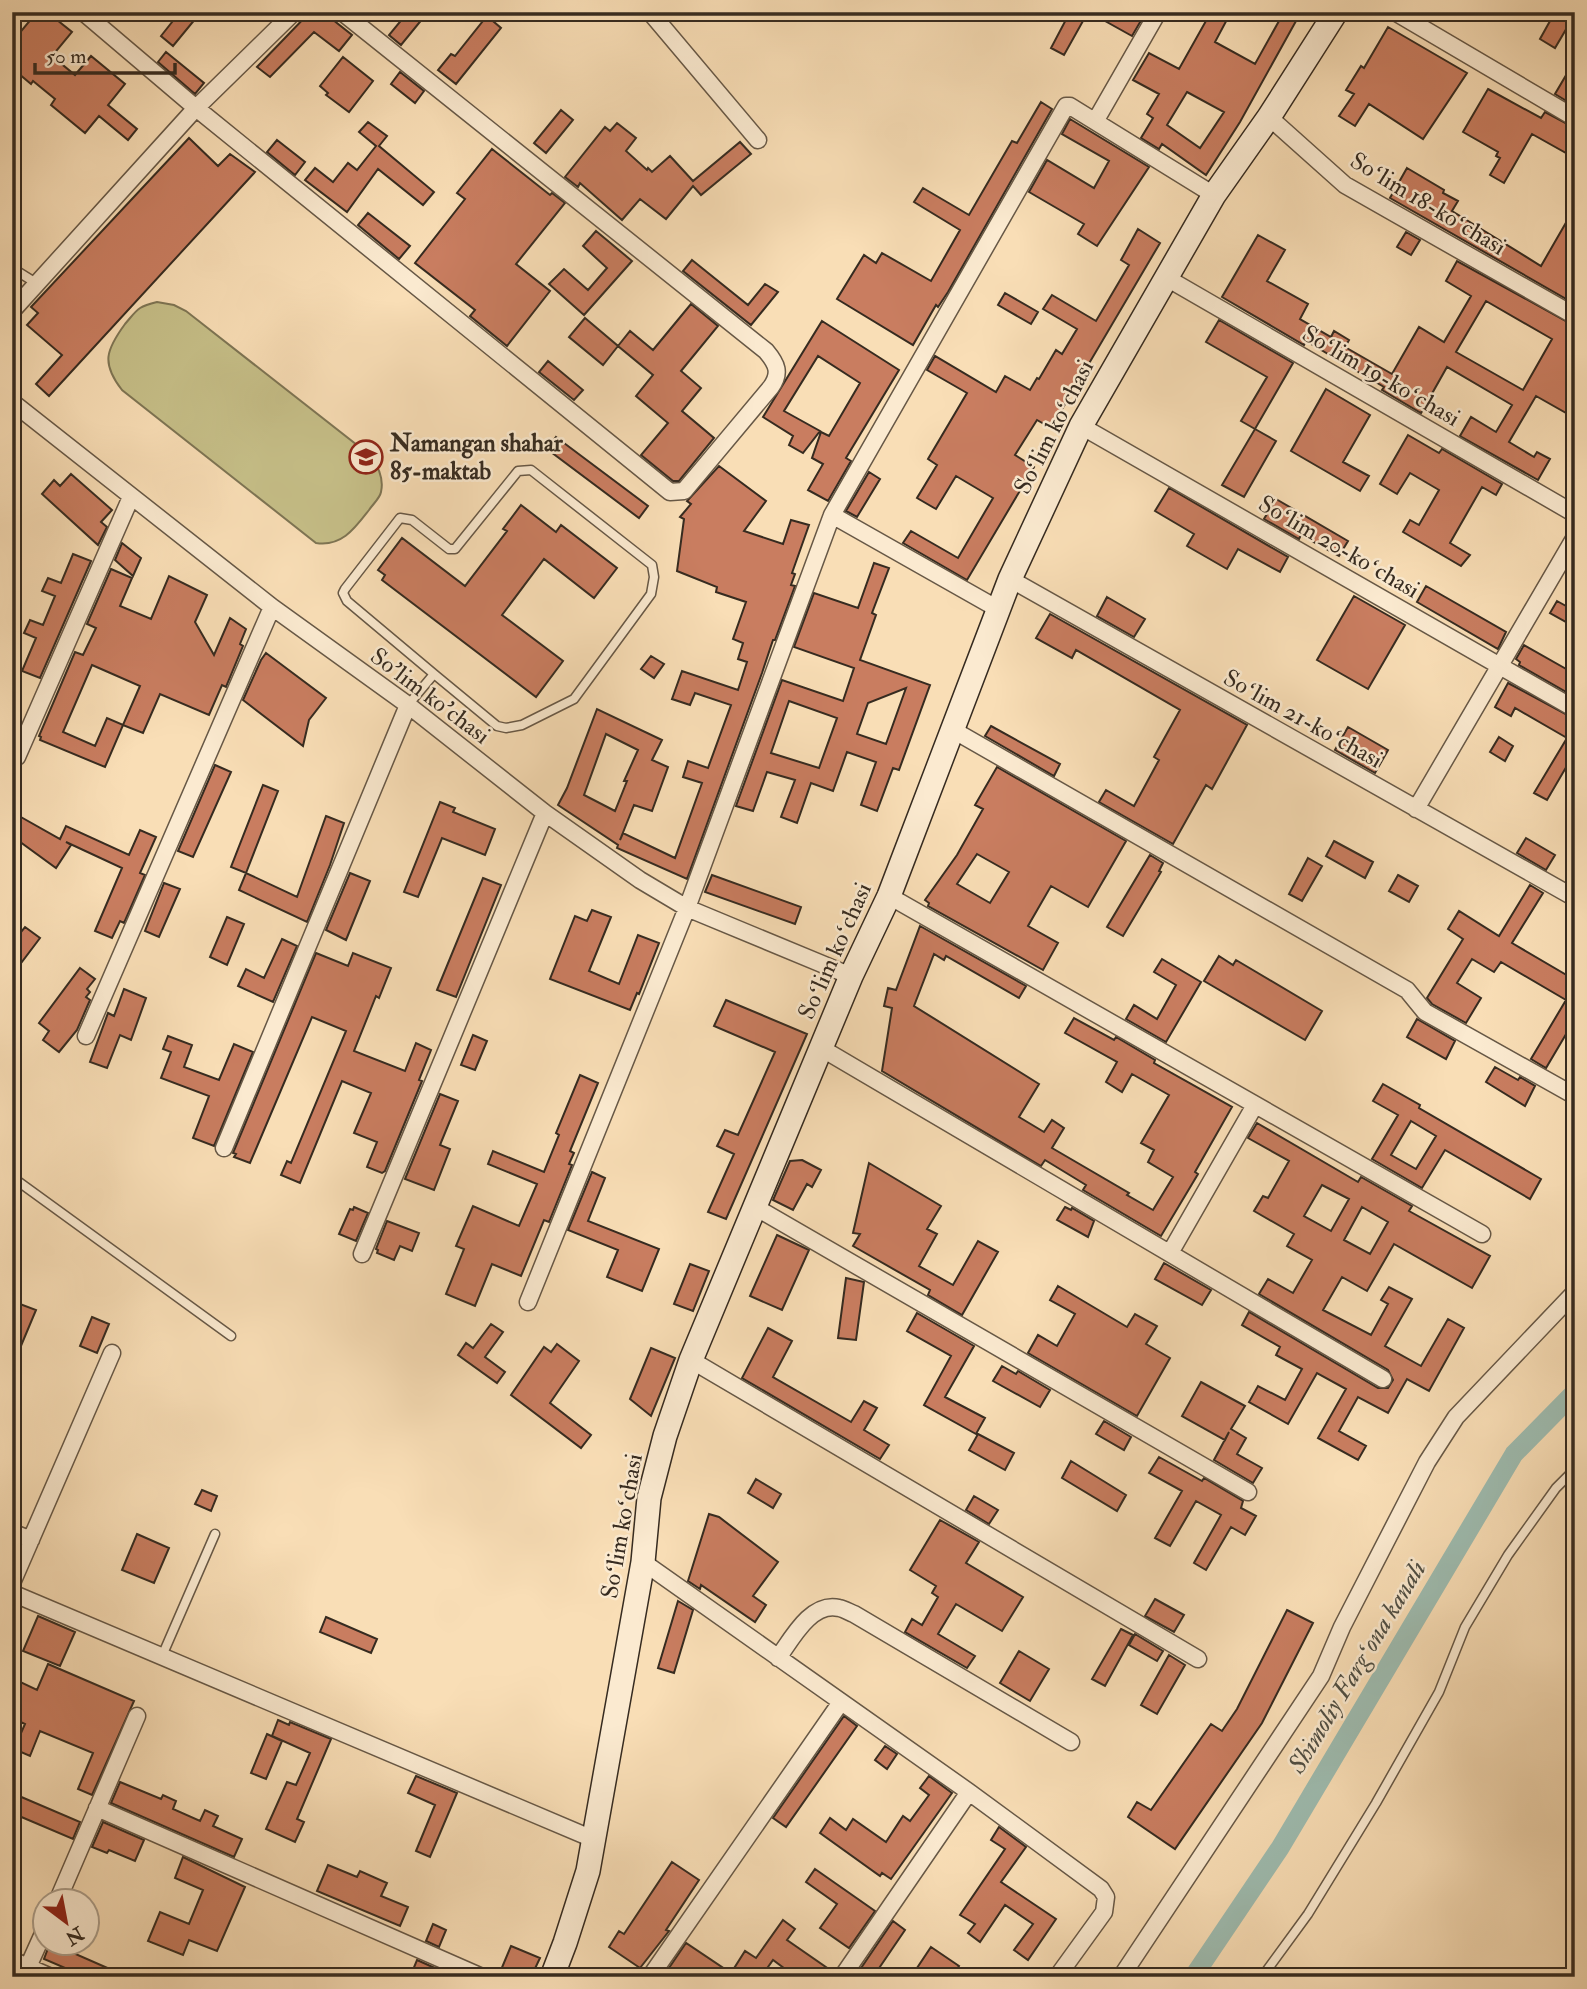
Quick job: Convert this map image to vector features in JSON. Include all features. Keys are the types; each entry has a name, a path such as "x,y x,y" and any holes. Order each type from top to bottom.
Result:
{"street":[{"path":"83,12 196,108 670,492 684,491 771,387 776,380 776,363 766,352 342,12"},
{"path":"12,311 196,108 293,12"},
{"path":"650,12 758,140"},
{"path":"1096,120 1158,12"},
{"name":"Soʻlim koʻchasi","path":"552,1977 588,1871 643,1562 649,1498 665,1436 691,1360 851,976 889,896 1010,579 1081,426 1214,195 1269,117 1336,12"},
{"path":"1395,12 1575,118"},
{"path":"528,1302 687,908 832,515 1065,107 1070,106 1096,120 1214,195"},
{"name":"Soʻlim 18-koʻchasi","path":"1269,117 1345,185 1575,316"},
{"name":"Soʻlim 19-koʻchasi","path":"1165,277 1575,514"},
{"name":"So'lim ko'chasi","path":"12,402 272,607 408,705 545,813 640,880 687,908 851,976"},
{"name":"Soʻlim 20-koʻchasi","path":"1081,426 1575,709"},
{"path":"17,757 131,497"},
{"path":"832,515 998,608"},
{"path":"1416,808 1575,537"},
{"name":"Soʻlim 21-koʻchasi","path":"1010,579 1575,898"},
{"path":"86,1035 272,607"},
{"path":"224,1148 408,705"},
{"path":"953,730 1407,990 1426,1012 1575,1096"},
{"path":"362,1254 545,813"},
{"path":"889,896 1482,1234"},
{"path":"821,1048 1384,1378"},
{"path":"1170,1253 1255,1105"},
{"path":"755,1207 1248,1492"},
{"path":"1121,1977 1321,1676 1342,1627 1427,1462 1456,1417 1575,1292"},
{"path":"12,1583 112,1353"},
{"path":"691,1360 1198,1659"},
{"path":"12,1532 31,1539"},
{"path":"643,1562 969,1792 1101,1889 1106,1897 1104,1912 1058,1977"},
{"path":"12,1592 593,1839"},
{"path":"778,1658 809,1616 828,1607 838,1607 1071,1742"},
{"path":"650,1977 841,1702"},
{"path":"63,1888 137,1716"},
{"path":"842,1977 969,1792"},
{"path":"97,1808 482,1977"},
{"path":"28,1967 32,1958"},
{"path":"12,1960 51,1977"}],"lane":[{"path":"12,268 36,284"},
{"path":"527,469 652,565 654,577 651,594 574,699 522,725 506,728 497,726 435,674 344,598 345,589 400,519 412,520 449,549 455,549 518,471 527,469"},
{"path":"408,705 435,674"},
{"path":"12,1177 231,1336"},
{"path":"1262,1977 1308,1914 1376,1803 1439,1692 1465,1627 1508,1555 1556,1488 1575,1469"},
{"path":"162,1656 215,1534"}],"shaded area":[{"path":"157,302 174,305 186,311 371,456 381,478 380,494 347,535 333,542 316,543 122,390 111,372 108,357 110,349 125,324 136,312"}],"building":[{"path":"37,12 47,12 72,32 52,56 75,75 91,56 125,84 108,105 137,129 128,140 99,116 85,133 51,105 55,99 12,68 12,42"},
{"path":"180,12 201,12 173,46 161,36"},
{"path":"310,12 323,12 352,35 339,51 314,32 270,77 257,67"},
{"path":"408,12 428,12 401,45 389,35"},
{"path":"1070,12 1088,12 1064,55 1051,48"},
{"path":"1089,12 1146,12 1132,36"},
{"path":"1211,12 1231,12 1215,42 1255,64 1284,12 1301,12 1240,122 1206,175 1162,144 1159,149 1141,138 1153,118 1147,114 1159,94 1133,80 1149,53 1179,69","holes":["1187,92 1224,112 1200,148 1167,125"]},
{"path":"1555,12 1575,14 1555,48 1540,39"},
{"path":"487,16 501,28 456,84 438,70 451,54 455,56"},
{"path":"1388,27 1467,73 1423,139 1369,104 1355,126 1339,116 1354,94 1346,90 1361,66 1364,68"},
{"path":"166,52 204,83 195,94 158,62"},
{"path":"343,57 373,81 349,112 326,95 328,93 320,86"},
{"path":"1575,60 1575,106 1555,94"},
{"path":"400,72 424,91 415,103 391,84"},
{"path":"1488,89 1541,118 1545,112 1575,128 1575,158 1532,134 1504,183 1490,175 1500,158 1496,156 1498,152 1463,132"},
{"path":"1041,102 1052,109 948,292 938,307 936,305 913,345 837,299 864,255 876,263 882,253 931,281 960,230 914,202 923,188 969,215 1012,141 1017,143"},
{"path":"561,110 573,120 546,153 534,143"},
{"path":"1070,119 1149,167 1097,246 1078,234 1084,224 1029,192 1047,160 1094,188 1109,161 1062,134"},
{"path":"368,122 387,136 379,146 434,192 423,205 378,169 347,212 305,180 315,168 333,182 348,163 357,170 376,146 359,132"},
{"path":"617,123 636,138 626,151 652,172 670,156 693,181 740,142 751,154 701,195 693,186 666,219 640,199 622,220 580,183 578,187 565,177 605,127 610,131"},
{"path":"189,138 218,166 230,154 255,172 49,396 36,384 62,355 27,325 38,313 31,307"},
{"path":"277,140 305,162 295,175 267,152"},
{"path":"492,149 550,195 552,193 565,203 516,264 550,291 507,346 470,316 475,310 415,263 465,199 457,193"},
{"path":"1407,168 1458,201 1452,211 1541,266 1575,207 1575,304 1390,198"},
{"path":"368,213 410,246 399,259 358,225"},
{"path":"1138,229 1160,243 1051,428 1037,420 1015,455 1034,467 967,580 903,543 911,531 958,558 993,498 956,476 936,509 917,498 937,465 928,459 967,393 927,370 935,356 996,392 1005,376 1030,390 1056,350 1062,354 1077,329 1043,309 1052,295 1096,321 1129,265 1121,260"},
{"path":"596,231 632,261 584,315 549,284 564,269 588,290 607,268 583,246"},
{"path":"1406,232 1420,240 1411,255 1397,247"},
{"path":"1258,235 1285,250 1267,281 1308,304 1300,319 1331,337 1334,331 1349,340 1345,347 1392,374 1419,327 1444,342 1471,296 1446,281 1457,261 1575,326 1575,418 1536,396 1509,442 1534,457 1537,452 1550,459 1538,480 1460,436 1471,417 1496,432 1512,405 1447,367 1421,413 1382,390 1384,387 1306,341 1304,345 1222,297","holes":["1486,301 1552,339 1523,390 1456,352"]},
{"path":"692,260 748,305 765,284 778,292 751,325 683,271"},
{"path":"1005,293 1038,312 1031,324 998,305"},
{"path":"691,304 718,326 681,371 701,388 682,411 714,438 679,481 673,481 641,455 668,423 636,396 653,375 618,346 630,331 653,350"},
{"path":"585,318 618,346 603,365 569,337"},
{"path":"1219,320 1293,363 1255,429 1241,421 1267,377 1206,342"},
{"path":"822,321 899,370 846,458 851,461 828,501 808,490 823,464 812,458 821,432 829,436 860,383 818,356 784,411 820,431 803,453 789,445 793,436 763,417"},
{"path":"548,361 583,390 574,400 539,372"},
{"path":"1326,389 1370,415 1343,462 1369,476 1360,491 1291,451"},
{"path":"1255,429 1276,441 1244,497 1222,485"},
{"path":"1408,435 1439,453 1442,449 1502,484 1496,495 1482,487 1450,543 1470,555 1461,566 1403,532 1410,520 1419,525 1439,490 1410,473 1397,494 1380,484"},
{"path":"556,437 648,506 639,518 547,449"},
{"path":"719,466 766,501 744,531 783,544 791,520 809,525 792,573 795,574 791,585 795,586 687,879 617,848 618,845 558,805 597,709 662,740 652,760 668,767 652,811 634,805 620,840 623,833 675,858 702,783 683,777 688,761 708,768 731,705 695,693 690,705 672,699 682,671 738,690 747,662 738,659 743,643 733,639 746,602 716,592 717,587 677,571 684,519 680,517 691,504 687,501","holes":["606,734 638,750 624,781 627,781 615,811 584,795"]},
{"path":"869,472 880,479 857,517 846,511"},
{"path":"71,474 112,510 101,522 107,527 98,545 42,494 54,480 60,486"},
{"path":"1169,488 1288,557 1280,572 1238,549 1227,569 1187,546 1194,534 1155,511"},
{"path":"1276,499 1348,541 1339,556 1301,535 1299,539 1264,519"},
{"path":"521,505 556,532 561,525 617,568 594,598 544,559 502,615 563,661 536,697 382,580 385,575 378,570 402,538 465,586 507,531 503,529"},
{"path":"122,543 141,558 133,576 115,560"},
{"path":"73,554 91,561 40,678 22,671 36,638 24,633 30,620 43,625 55,596 42,591 48,578 61,583"},
{"path":"874,563 889,568 872,613 876,615 860,660 930,685 899,770 893,768 877,811 861,805 876,762 847,752 833,791 811,783 797,823 781,817 795,780 767,772 753,811 736,806 782,680 843,701 854,668 794,647 814,593 858,608","holes":["906,688 886,744 857,734 868,703","789,701 837,718 819,768 771,753"]},
{"path":"111,569 132,578 120,606 151,619 169,576 207,595 195,622 214,655 230,618 246,629 240,644 243,646 226,687 222,685 209,715 160,694 143,733 123,725 105,767 40,740 39,736 75,652 83,655 96,628 87,624","holes":["92,665 140,686 123,725 107,718 95,746 63,732"]},
{"path":"1426,586 1506,632 1498,649 1417,602"},
{"path":"1354,596 1405,625 1368,689 1317,660"},
{"path":"1107,597 1145,619 1134,637 1097,616"},
{"path":"1557,601 1575,611 1575,627 1550,613"},
{"path":"1050,614 1247,725 1212,789 1206,785 1173,844 1099,802 1106,790 1134,806 1159,760 1154,757 1180,710 1076,650 1072,658 1036,638"},
{"path":"1524,645 1575,674 1575,697 1519,665 1520,662 1516,659"},
{"path":"266,653 326,698 309,720 303,746 243,700"},
{"path":"651,656 664,664 654,678 641,669"},
{"path":"1508,683 1575,719 1575,752 1547,800 1534,793 1567,738 1515,708 1511,716 1495,707"},
{"path":"991,726 1060,764 1054,776 985,736"},
{"path":"1348,727 1388,750 1375,773 1335,750"},
{"path":"1499,737 1513,746 1505,761 1490,752"},
{"path":"215,765 231,772 193,857 178,851"},
{"path":"997,767 1126,841 1088,907 1051,886 1028,926 1058,943 1043,970 928,906 929,903 925,900 957,855 983,809 975,805","holes":["977,854 1009,872 990,903 957,884"]},
{"path":"263,785 278,791 246,873 231,867"},
{"path":"440,802 455,808 453,812 495,829 485,855 442,838 418,897 404,892"},
{"path":"12,812 60,839 66,826 129,855 140,830 156,837 140,873 145,875 124,923 120,921 112,938 95,931 122,868 66,842 71,845 56,868 12,836"},
{"path":"326,816 344,823 307,922 239,890 246,873 297,897"},
{"path":"1526,838 1555,855 1546,870 1517,853"},
{"path":"1334,841 1373,862 1365,878 1326,856"},
{"path":"1150,855 1163,863 1159,871 1161,872 1123,936 1107,927"},
{"path":"1308,858 1322,866 1302,901 1289,894"},
{"path":"350,873 370,881 346,940 326,930"},
{"path":"712,875 801,907 795,924 705,892"},
{"path":"1398,875 1418,886 1409,902 1389,891"},
{"path":"483,878 501,885 456,997 437,990"},
{"path":"164,883 180,889 159,937 145,931"},
{"path":"1530,885 1543,893 1512,943 1575,980 1575,1019 1546,1068 1531,1059 1566,1000 1501,962 1494,972 1472,959 1457,983 1481,998 1466,1023 1432,1004 1427,998 1463,939 1448,929 1459,911 1499,936"},
{"path":"592,910 611,917 589,971 619,984 638,935 659,943 630,1010 550,979 575,916 587,921"},
{"path":"227,917 244,924 227,965 210,957"},
{"path":"920,926 1026,986 1019,998 946,956 944,960 934,954 914,1006 1039,1084 1019,1117 1044,1132 1052,1120 1064,1128 1052,1148 1129,1193 1127,1195 1153,1210 1173,1177 1148,1162 1154,1150 1141,1143 1169,1095 1132,1074 1122,1092 1106,1082 1117,1062 1065,1033 1074,1018 1114,1040 1116,1037 1155,1060 1154,1063 1232,1107 1195,1172 1198,1174 1161,1236 1083,1190 1086,1185 1045,1160 1041,1166 882,1071 892,1008 884,1006 888,988 896,990"},
{"path":"25,927 40,938 12,975 12,943"},
{"path":"282,939 297,946 273,1002 238,986 246,969 264,978"},
{"path":"316,953 348,966 353,953 391,968 379,998 376,996 354,1051 405,1071 416,1043 431,1050 419,1080 422,1081 385,1171 382,1173 367,1167 377,1142 354,1133 371,1093 342,1081 300,1183 281,1175 287,1161 291,1163 346,1031 312,1017 250,1163 234,1157 236,1154 233,1153"},
{"path":"1219,956 1233,965 1236,960 1322,1011 1305,1040 1204,981"},
{"path":"1162,959 1201,982 1166,1042 1126,1019 1134,1005 1157,1019 1176,985 1154,972"},
{"path":"80,968 95,979 87,989 90,992 86,997 90,1000 77,1030 59,1052 43,1040 49,1031 39,1023"},
{"path":"124,989 146,998 131,1040 120,1035 107,1068 90,1062 108,1013 114,1016"},
{"path":"726,1000 807,1034 726,1219 708,1212 734,1154 717,1146 725,1130 738,1135 775,1052 714,1026"},
{"path":"1417,1019 1455,1041 1446,1059 1407,1037"},
{"path":"473,1035 487,1041 475,1070 461,1065"},
{"path":"168,1036 192,1045 184,1067 219,1080 234,1044 253,1052 214,1146 193,1138 209,1096 161,1078 171,1052 163,1049"},
{"path":"1495,1067 1535,1086 1525,1106 1486,1082"},
{"path":"580,1075 598,1083 570,1151 574,1153 569,1164 572,1165 549,1222 544,1220 521,1276 492,1264 475,1306 446,1294 464,1249 456,1246 473,1206 519,1226 537,1184 488,1164 493,1151 544,1172 559,1135 556,1133"},
{"path":"1383,1084 1541,1179 1530,1199 1445,1150 1422,1188 1372,1159 1398,1115 1373,1101","holes":["1411,1121 1436,1136 1416,1169 1391,1155"]},
{"path":"440,1094 458,1101 440,1145 450,1149 434,1190 405,1179"},
{"path":"1257,1123 1358,1182 1361,1177 1412,1206 1409,1211 1490,1256 1472,1288 1394,1244 1367,1291 1342,1277 1323,1310 1371,1335 1388,1304 1381,1300 1389,1287 1412,1299 1385,1346 1421,1366 1448,1319 1464,1328 1429,1391 1407,1379 1388,1413 1358,1397 1339,1431 1366,1446 1358,1460 1318,1438 1346,1389 1317,1373 1288,1424 1249,1402 1258,1386 1285,1400 1302,1369 1276,1355 1280,1347 1242,1325 1249,1312 1378,1388 1388,1388 1393,1380 1388,1370 1259,1294 1268,1279 1293,1293 1312,1260 1287,1246 1294,1234 1254,1211 1263,1196 1268,1198 1289,1161 1248,1138","holes":["1322,1185 1349,1199 1331,1231 1304,1216","1362,1207 1388,1222 1370,1254 1344,1240"]},
{"path":"802,1160 821,1170 812,1187 807,1184 793,1210 773,1200 790,1161"},
{"path":"869,1163 941,1206 927,1229 937,1234 919,1266 953,1285 978,1241 998,1252 962,1315 928,1295 930,1290 853,1246 860,1234 853,1233"},
{"path":"592,1172 605,1178 588,1221 659,1249 642,1291 607,1277 618,1250 568,1230"},
{"path":"354,1207 368,1213 356,1241 339,1234 350,1209 353,1210"},
{"path":"1065,1207 1071,1210 1072,1208 1094,1221 1088,1237 1057,1220"},
{"path":"387,1221 419,1233 412,1251 400,1246 394,1260 377,1253 376,1249"},
{"path":"777,1235 809,1250 782,1310 750,1296"},
{"path":"1164,1263 1211,1290 1202,1305 1155,1279"},
{"path":"690,1264 709,1271 693,1311 674,1304"},
{"path":"846,1278 864,1282 856,1340 838,1338"},
{"path":"1058,1286 1127,1327 1135,1314 1157,1326 1146,1344 1170,1358 1137,1416 1028,1353 1038,1335 1057,1346 1075,1314 1050,1300"},
{"path":"12,1301 36,1310 13,1365 12,1365"},
{"path":"917,1313 974,1346 945,1397 985,1418 976,1434 924,1405 951,1356 907,1331"},
{"path":"92,1317 109,1324 97,1353 80,1346"},
{"path":"491,1324 503,1332 485,1357 505,1372 497,1383 458,1355 466,1343 473,1348"},
{"path":"768,1328 792,1341 773,1377 851,1422 864,1401 877,1408 864,1430 889,1445 880,1459 742,1378"},
{"path":"557,1344 579,1361 550,1403 591,1435 581,1448 511,1395 544,1347 551,1352"},
{"path":"651,1348 675,1358 651,1416 630,1399"},
{"path":"1002,1366 1016,1374 1018,1371 1050,1390 1040,1407 993,1381"},
{"path":"1201,1382 1245,1406 1231,1429 1246,1438 1237,1454 1262,1468 1253,1483 1214,1460 1225,1440 1182,1416"},
{"path":"1104,1421 1131,1437 1124,1450 1096,1434"},
{"path":"978,1434 1014,1453 1005,1470 969,1450"},
{"path":"1159,1457 1202,1481 1204,1478 1243,1501 1241,1508 1256,1516 1245,1535 1231,1527 1206,1570 1194,1563 1221,1515 1196,1501 1170,1546 1155,1538 1182,1491 1149,1473"},
{"path":"1071,1461 1126,1495 1117,1511 1062,1478"},
{"path":"756,1479 781,1494 773,1508 748,1493"},
{"path":"202,1490 217,1496 211,1511 195,1504"},
{"path":"974,1496 998,1510 989,1524 966,1510"},
{"path":"709,1514 719,1517 778,1562 753,1596 766,1605 755,1622 701,1585 700,1589 688,1581"},
{"path":"940,1520 979,1542 966,1563 1023,1597 1002,1631 956,1604 938,1634 975,1656 967,1668 905,1632 912,1619 922,1625 938,1597 932,1593 936,1586 910,1570"},
{"path":"137,1534 169,1548 154,1583 122,1570"},
{"path":"1155,1599 1184,1615 1174,1632 1145,1616"},
{"path":"678,1601 693,1610 674,1673 658,1668"},
{"path":"1287,1610 1313,1623 1262,1723 1175,1849 1128,1817 1137,1802 1151,1810 1211,1724 1222,1731 1237,1709"},
{"path":"38,1616 75,1632 60,1666 23,1651"},
{"path":"326,1617 377,1639 371,1653 320,1632"},
{"path":"1121,1629 1133,1635 1105,1686 1092,1679"},
{"path":"1135,1634 1163,1651 1157,1661 1129,1645"},
{"path":"1019,1651 1049,1669 1030,1701 1000,1683"},
{"path":"1169,1655 1185,1665 1157,1714 1141,1705"},
{"path":"48,1664 134,1701 92,1795 78,1789 93,1753 40,1731 30,1756 14,1749 25,1724 12,1718 12,1678 37,1690"},
{"path":"844,1716 857,1726 786,1827 773,1818"},
{"path":"278,1720 289,1725 290,1722 331,1739 297,1819 304,1822 295,1842 266,1829 287,1782 296,1785 310,1753 272,1736"},
{"path":"267,1734 282,1741 266,1779 251,1773"},
{"path":"885,1746 897,1754 887,1769 875,1760"},
{"path":"416,1776 457,1793 430,1857 416,1851 435,1805 408,1793"},
{"path":"929,1776 952,1793 891,1879 882,1873 880,1876 820,1833 830,1818 846,1830 853,1819 886,1842 903,1816 910,1821 929,1795 920,1788"},
{"path":"120,1782 161,1799 163,1795 176,1801 173,1809 200,1821 205,1810 218,1816 213,1826 242,1839 234,1857 111,1803"},
{"path":"12,1793 80,1822 73,1839 12,1813"},
{"path":"103,1822 144,1840 135,1861 109,1850 107,1853 92,1847"},
{"path":"999,1827 1026,1847 1001,1882 1056,1919 1028,1960 1014,1950 1033,1924 1005,1905 980,1942 968,1933 975,1924 960,1915 1005,1849 991,1840"},
{"path":"183,1857 245,1887 217,1951 189,1940 183,1955 148,1941 160,1912 189,1924 203,1890 175,1878"},
{"path":"672,1862 699,1880 666,1930 669,1931 640,1968 609,1947 619,1931 624,1934"},
{"path":"328,1865 357,1877 360,1871 387,1883 381,1896 408,1907 400,1926 317,1891"},
{"path":"815,1869 875,1911 849,1948 820,1928 837,1904 806,1882"},
{"path":"783,1920 795,1929 787,1940 833,1972 832,1977 796,1977 773,1960 761,1977 682,1977 669,1968 686,1943 731,1973 745,1951 756,1958"},
{"path":"893,1921 905,1930 873,1977 855,1977"},
{"path":"433,1924 446,1930 439,1947 426,1941"},
{"path":"511,1946 540,1958 531,1977 498,1977"},
{"path":"931,1947 959,1966 952,1977 911,1977"},
{"path":"85,1958 128,1977 86,1977 44,1959"},
{"path":"417,1960 455,1977 410,1977"}],"waterway":[{"name":"Shimoliy Fargʻona kanali","path":"1193,1977 1280,1848 1514,1454 1575,1392"}],"place":[{"name":"Namangan shahar 85-maktab","path":"366,457"}]}
